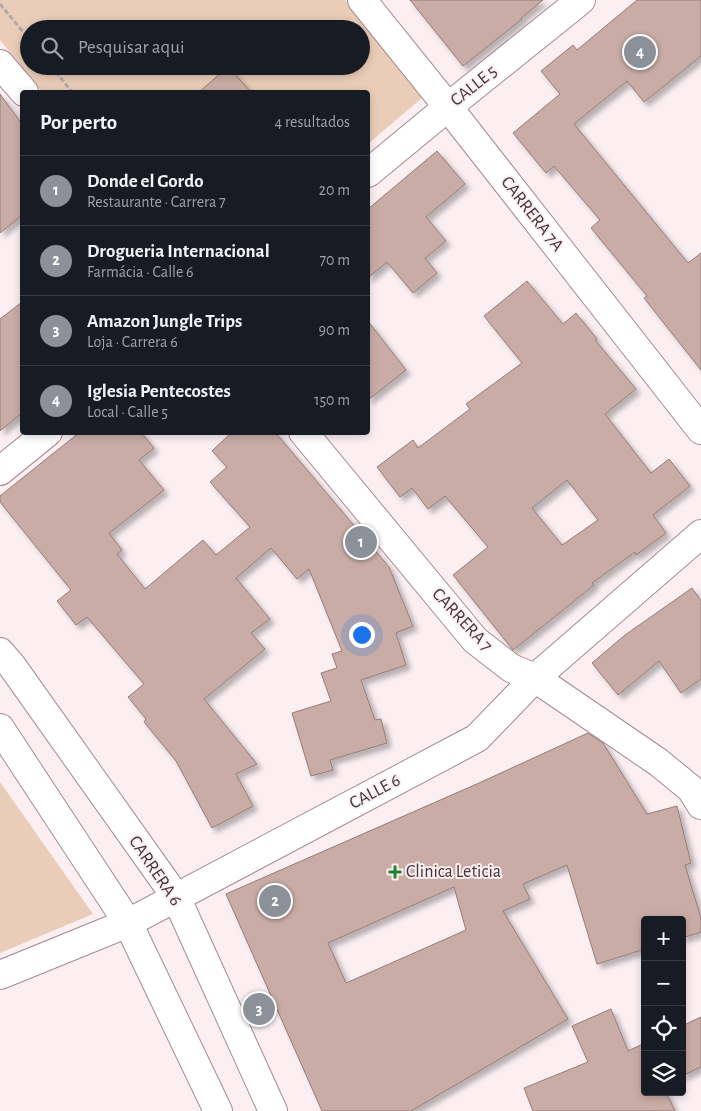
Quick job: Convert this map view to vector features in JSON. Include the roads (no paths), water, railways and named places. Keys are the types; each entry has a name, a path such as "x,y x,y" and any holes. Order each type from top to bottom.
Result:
{"street":[{"name":"CARRERA 7A","path":"362,0 701,430"},
{"name":"CALLE 5","path":"370,171 582,0"},
{"path":"0,64 22,90"},
{"path":"0,471 44,435"},
{"name":"CARRERA 7","path":"305,435 475,640 511,668 535,678 658,762 691,789 701,805"},
{"name":"CALLE 6","path":"0,975 128,922 477,738 535,678 701,534"},
{"name":"CARRERA 6","path":"0,652 12,666 176,897 273,1111"},
{"path":"1,730 128,922 218,1111"}],"place":[{"name":"Iglesia Pentecostes","path":"640,52"},
{"name":"Donde el Gordo","path":"361,542"},
{"name":"Clinica Leticia","path":"395,872"},
{"name":"Drogueria Internacional","path":"275,901"},
{"name":"Amazon Jungle Trips","path":"259,1009"}]}
